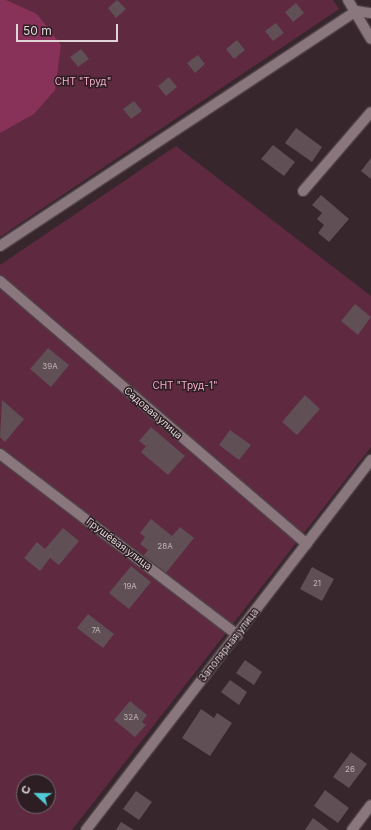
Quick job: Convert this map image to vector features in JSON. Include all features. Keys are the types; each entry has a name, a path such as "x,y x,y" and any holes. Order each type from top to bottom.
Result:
{"street":[{"path":"348,0 356,11 371,39"},
{"path":"0,246 356,11 371,13"},
{"path":"303,191 371,112"},
{"name":"Садовая улица","path":"0,281 307,544"},
{"name":"Грушёвая улица","path":"0,454 238,635"},
{"name":"Заполярная улица","path":"86,830 238,635 371,460"},
{"path":"352,830 371,805"}],"green space":[{"name":"СНТ \"Труд\"","path":"0,0 333,0 339,9 0,237"},
{"name":"СНТ \"Труд-1\"","path":"176,146 371,296 371,447 72,830 0,830 0,265"}],"shaded area":[{"path":"0,0 6,0 37,14 61,45 55,90 34,114 0,133"}],"building":[{"path":"117,0 126,9 116,18 108,8"},
{"path":"296,3 304,13 293,22 285,12"},
{"path":"276,23 284,33 273,41 265,31"},
{"path":"237,40 245,50 234,59 226,49"},
{"path":"81,49 89,59 78,67 70,57"},
{"path":"198,55 205,64 195,73 187,63"},
{"path":"169,77 177,87 166,96 158,86"},
{"path":"134,101 142,111 131,119 123,109"},
{"path":"296,128 322,147 312,162 285,143"},
{"path":"273,145 295,162 284,176 261,159"},
{"path":"371,158 371,179 361,171"},
{"path":"321,195 349,219 329,242 318,233 324,225 317,219 322,213 312,205"},
{"path":"355,304 371,317 358,335 341,321"},
{"path":"48,348 69,365 51,387 30,369"},
{"path":"305,395 320,409 297,435 282,422"},
{"path":"2,400 24,419 5,442 0,437"},
{"path":"151,427 185,456 168,475 141,452 146,446 139,441"},
{"path":"230,430 251,445 239,460 219,445"},
{"path":"151,519 172,536 180,527 194,538 165,574 143,556 148,550 140,544 145,537 140,533"},
{"path":"63,528 79,541 59,565 50,558 40,571 24,558 37,542 45,549"},
{"path":"131,566 151,582 129,609 109,593"},
{"path":"312,567 334,579 322,601 300,589"},
{"path":"88,614 114,634 103,648 77,628"},
{"path":"245,660 262,672 254,685 236,673"},
{"path":"230,680 247,692 239,705 221,692"},
{"path":"130,701 147,715 142,722 146,725 135,737 114,720"},
{"path":"201,709 214,718 217,713 232,723 210,756 182,738"},
{"path":"351,752 367,764 349,788 333,777"},
{"path":"325,790 349,808 338,823 314,806"},
{"path":"136,791 152,802 139,820 123,809"},
{"path":"313,818 329,830 305,830"},
{"path":"121,822 134,830 116,830"}]}
